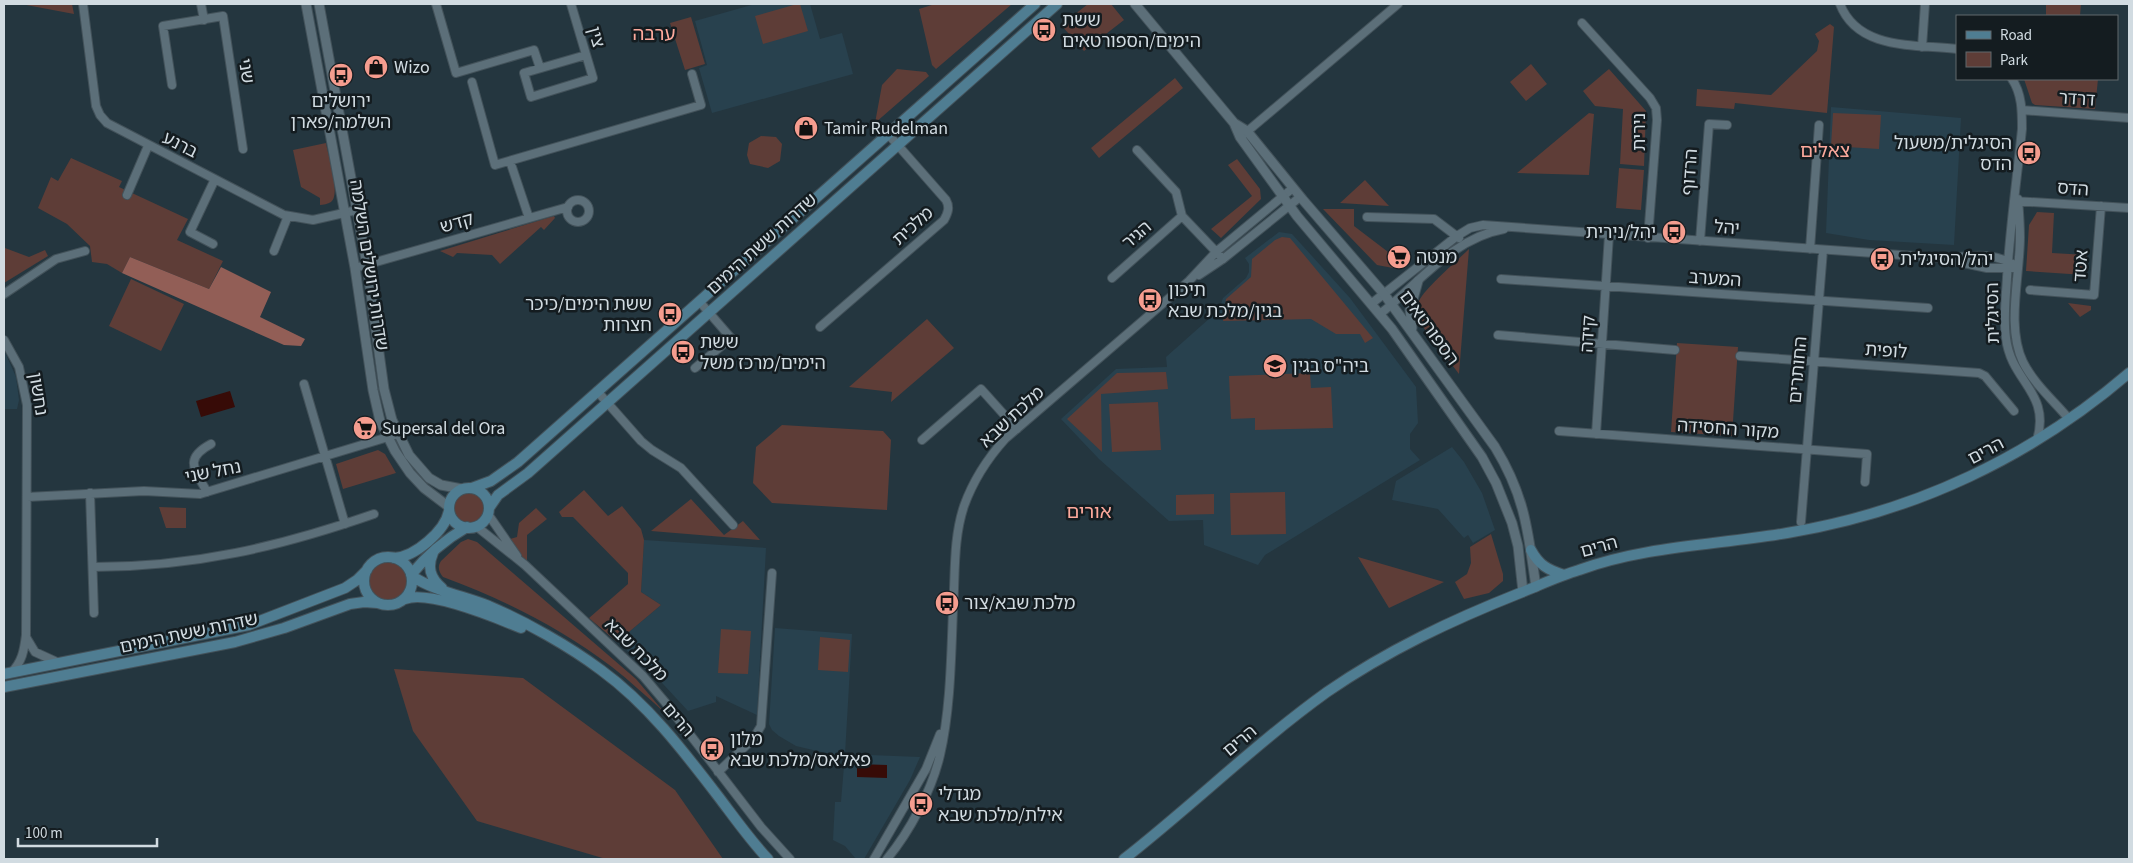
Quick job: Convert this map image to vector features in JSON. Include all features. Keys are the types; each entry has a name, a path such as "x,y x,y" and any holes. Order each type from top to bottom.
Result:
{"main road":[{"name":"שדרות ששת הימים","path":"467,488 485,484 507,470 1034,4"},
{"name":"שדרות ששת הימים","path":"489,511 498,495 528,473 1058,4"},
{"name":"הרים","path":"1124,859 1290,720 1348,678 1438,627 1564,575 1631,556 1788,533 1865,516 1915,500 1964,480 2037,440 2069,419 2129,373"},
{"path":"394,558 406,565 411,576 412,587 405,599 392,605 378,603 370,598 364,581 367,570 372,564 379,559 403,557 413,552 439,531 446,522 453,496 467,488 484,494 488,500 489,511 483,522 454,535 411,576"},
{"path":"449,509 454,521 471,527"},
{"path":"1531,550 1538,562 1544,567 1564,575"},
{"path":"433,553 429,566 432,576 447,591"},
{"name":"שדרות ששת הימים","path":"7,674 258,622 345,588 367,570"},
{"name":"הרים","path":"411,576 427,584 505,613 563,646 616,681 651,714 683,750 768,859"},
{"name":"הרים","path":"405,599 422,598 463,607 498,619 563,646"},
{"name":"שדרות ששת הימים","path":"4,688 235,642 274,631 350,604 378,603"}],"street":[{"name":"ברנע","path":"83,4 98,111 103,119 112,127 288,216 313,220 357,210"},
{"path":"201,4 204,20"},
{"name":"שדרות ירושלים השלמה","path":"306,4 355,268 372,390 380,421 388,438 410,473 424,488 449,509"},
{"name":"שדרות ירושלים השלמה","path":"319,4 367,265 384,389 392,420 410,455 429,478 441,485 467,488"},
{"path":"436,4 456,73 534,50 540,68 586,55"},
{"name":"צין","path":"540,68 524,73 531,97 593,78 571,4"},
{"path":"1244,134 1398,4"},
{"path":"1840,4 1850,21 1876,39 1894,44 1956,49"},
{"path":"1922,47 1925,4"},
{"name":"הספורטאים","path":"1138,6 1234,123 1384,294 1486,433 1510,472 1523,507 1536,587"},
{"name":"שני","path":"172,85 163,26 223,16 243,148"},
{"name":"נירית","path":"1582,23 1650,98 1656,108 1657,120 1648,238"},
{"path":"472,82 495,165 700,105 692,74"},
{"name":"הסיגלית","path":"2012,80 2019,95 2022,110 2016,201 2008,265 2005,322 2006,344 2012,362 2038,402 2041,423 2037,440"},
{"name":"דרדר","path":"2022,110 2129,118"},
{"name":"הרדוף","path":"1700,241 1709,124 1728,125"},
{"path":"1810,249 1819,126"},
{"name":"מלכית","path":"820,327 944,220 947,215 949,205 946,200 888,134"},
{"name":"הספורטאים","path":"1244,134 1289,206 1380,314 1474,445 1496,483 1508,510 1516,535 1523,592"},
{"path":"127,195 148,146"},
{"path":"1137,150 1176,192 1182,216 1224,259"},
{"path":"510,161 529,218"},
{"path":"214,244 190,232 215,179"},
{"name":"מלכת שבא","path":"887,859 921,805 931,784 940,753 950,678 956,550 960,520 970,491 985,463 1005,439 1189,281 1217,251 1292,188"},
{"name":"מלכת שבא","path":"1189,281 1224,259 1300,196"},
{"name":"הסיגלית","path":"2016,201 2020,237 2015,323 2016,339 2020,355 2032,376 2069,419"},
{"name":"הדס","path":"2016,201 2129,208"},
{"name":"אטד","path":"2030,290 2094,295 2101,206"},
{"name":"קדש","path":"355,268 568,207"},
{"path":"274,251 288,216"},
{"name":"הגיר","path":"1112,278 1182,216"},
{"path":"1366,217 1434,219 1458,236 1464,243"},
{"name":"יהל","path":"1372,304 1458,236 1470,228 1483,225 1943,258 1989,255 2018,268"},
{"name":"יהל","path":"1380,314 1464,243 1487,233 1510,228"},
{"name":"קידה","path":"1596,434 1609,235"},
{"name":"החותרים","path":"1801,522 1822,250"},
{"path":"4,294 56,259 85,251"},
{"name":"יהל","path":"1943,258 1977,267 2008,265"},
{"name":"המערב","path":"1501,279 1928,308"},
{"path":"1415,335 1410,322 1410,310 1418,281"},
{"path":"696,368 731,338 699,301"},
{"path":"1498,335 1674,350"},
{"name":"נחשון","path":"4,340 19,367 26,392 28,420 26,635 24,651 16,667 7,674"},
{"name":"לופית","path":"1740,356 1979,373 1985,376 2014,411"},
{"path":"304,384 345,524"},
{"path":"922,440 982,389 1017,429"},
{"path":"597,391 641,441 686,472 733,525"},
{"name":"מקור החסידה","path":"1559,432 1867,454 1865,482"},
{"name":"נחל שני","path":"27,496 144,491 188,494 207,492 325,458 398,434"},
{"path":"207,492 193,466 193,460 199,451 211,444"},
{"path":"90,493 94,613"},
{"name":"מלכת שבא","path":"489,511 525,565"},
{"path":"92,567 159,565 218,557 276,544 374,514"},
{"name":"מלכת שבא","path":"471,527 525,565 642,676 665,702 761,828 790,859"},
{"path":"718,772 753,739 762,722 772,573"},
{"path":"26,635 34,652 59,663"},
{"name":"מלכת שבא","path":"874,859 926,769 945,718"}],"shaded area":[{"path":"755,4 810,4 820,39 842,33 853,74 712,113 699,68 707,65 695,21"},
{"path":"1831,107 1961,118 1954,245 1869,240 1826,233"},
{"path":"1279,232 1292,234 1350,298 1416,387 1418,423 1410,434 1410,449 1420,460 1265,555 1258,565 1204,545 1203,520 1169,521 1099,459 1061,419 1116,369 1167,367 1166,357 1219,310 1223,298 1246,278 1249,272 1249,264 1245,258"},
{"path":"130,257 209,289 221,267 271,292 260,317 305,339 301,346 284,345 122,273"},
{"path":"4,350 16,377 19,400 17,409 4,409"},
{"path":"230,391 235,407 201,417 196,401"},
{"path":"1452,447 1464,462 1482,493 1495,530 1473,543 1468,535 1464,538 1438,509 1392,500 1396,481"},
{"path":"644,540 766,548 757,715 716,696 716,702 688,711 651,671 617,642 661,605 641,592"},
{"path":"775,628 852,634 845,754 834,755 796,746 772,730 769,724"},
{"path":"845,754 920,757 910,780 864,859 856,859 845,846 833,840 835,802 841,802"},
{"path":"857,764 887,765 887,778 857,777"}],"green space":[{"path":"21,4 72,4 74,14"},
{"path":"800,4 808,31 763,44 755,16"},
{"path":"935,4 1012,4 936,69 932,65 919,9"},
{"path":"1088,4 1111,4 1124,20 1084,51 1061,25"},
{"path":"2046,4 2081,4 2080,15 2046,15"},
{"path":"691,17 705,64 685,70 670,23"},
{"path":"1830,24 1834,27 1827,113 1735,103 1734,109 1696,106 1697,89 1771,95 1817,51 1819,41 1815,34"},
{"path":"1531,64 1547,84 1526,101 1510,82"},
{"path":"897,69 926,72 929,76 875,123 882,85"},
{"path":"1609,69 1646,111 1644,166 1620,164 1623,109 1595,106 1583,91"},
{"path":"1175,78 1183,88 1099,158 1091,148"},
{"path":"2024,80 2098,80 2095,109 2035,105 2032,103"},
{"path":"1589,113 1594,114 1589,175 1517,173"},
{"path":"1833,113 1881,115 1879,149 1831,146"},
{"path":"761,136 776,137 782,144 780,161 768,168 750,164 747,155 749,143"},
{"path":"326,143 335,191 331,202 320,205 320,198 301,187 293,150"},
{"path":"71,158 122,181 119,187 188,219 177,240 223,261 209,289 130,257 122,273 107,264 92,262 90,246 67,224 38,208 51,177 58,181"},
{"path":"1237,159 1260,189 1261,199 1221,238 1211,229 1252,196 1228,165"},
{"path":"1619,168 1644,170 1641,210 1616,208"},
{"path":"1365,180 1389,206 1340,203"},
{"path":"1323,209 1354,209 1354,226 1396,258 1410,259 1393,268 1377,265"},
{"path":"2037,212 2054,213 2052,253 2087,255 2085,275 2026,271 2029,225"},
{"path":"554,216 555,218 544,230 541,227 500,264 492,255 457,253 453,257 440,251"},
{"path":"1282,237 1290,238 1373,338 1365,343 1360,334 1336,334 1311,319 1223,321 1226,299 1251,277 1252,259 1275,240"},
{"path":"5,248 29,257 45,250 48,256 4,283"},
{"path":"1469,249 1459,374 1423,327 1418,318 1417,308 1419,301 1428,289"},
{"path":"131,279 184,304 161,351 109,326"},
{"path":"2068,303 2091,306 2091,310 2080,317"},
{"path":"927,319 954,348 891,402 892,392 849,387"},
{"path":"1677,343 1738,347 1732,436 1671,432"},
{"path":"1166,372 1168,389 1101,394 1102,452 1067,419 1117,373"},
{"path":"1310,373 1311,388 1331,387 1333,428 1255,430 1255,418 1231,419 1229,376"},
{"path":"1158,402 1161,450 1112,452 1109,404"},
{"path":"782,425 883,431 891,440 887,510 772,503 753,483 756,447"},
{"path":"378,450 385,454 396,473 343,489 336,464"},
{"path":"584,490 608,516 622,506 641,529 644,540 641,592 661,605 617,642 589,618 628,584 628,573 573,517 562,517 559,512"},
{"path":"469,491 476,492 481,496 485,501 485,515 481,520 476,524 469,525 462,524 457,520 453,515 452,508 453,501 457,496 462,492"},
{"path":"1285,492 1286,534 1231,535 1230,493"},
{"path":"1214,494 1214,514 1176,515 1176,495"},
{"path":"691,499 724,535 743,521 760,540 651,531"},
{"path":"159,507 186,508 186,528 166,528"},
{"path":"536,508 547,519 527,535 527,561 519,554 510,539 517,537 519,523"},
{"path":"1491,534 1503,574 1503,581 1489,593 1464,599 1455,582 1467,574 1471,563 1470,547"},
{"path":"468,539 477,542 636,679 664,712 612,667 552,627 488,595 443,577 439,569 441,561 461,542"},
{"path":"1358,557 1444,582 1389,608"},
{"path":"392,560 400,563 406,569 409,581 406,593 400,599 384,602 376,599 370,593 367,577 370,569 376,563"},
{"path":"721,629 751,631 748,674 718,673"},
{"path":"820,637 850,640 848,672 818,670"},
{"path":"394,669 523,678 675,790 723,859 606,859 477,821 413,731"}],"place":[{"name":"ששת הימים/הספורטאים","path":"1044,30"},
{"name":"Wizo","path":"376,67"},
{"name":"ירושלים השלמה/פארן","path":"341,75"},
{"name":"Tamir Rudelman","path":"806,128"},
{"name":"הסיגלית/משעול הדס","path":"2029,153"},
{"name":"יהל/נירית","path":"1674,232"},
{"name":"מנטה","path":"1399,257"},
{"name":"יהל/הסיגלית","path":"1882,259"},
{"name":"תיכון בגין/מלכת שבא","path":"1150,300"},
{"name":"ששת הימים/כיכר חצרות","path":"670,314"},
{"name":"ששת הימים/מרכז משל","path":"683,352"},
{"name":"ביה\"ס בגין","path":"1275,366"},
{"name":"Supersal del Ora","path":"365,428"},
{"name":"מלכת שבא/צור","path":"947,603"},
{"name":"מלון פאלאס/מלכת שבא","path":"712,749"},
{"name":"מגדלי אילת/מלכת שבא","path":"921,804"}],"district":[{"name":"ערבה","path":"654,34"},
{"name":"צאלים","path":"1825,151"},
{"name":"אורים","path":"1089,512"}]}
